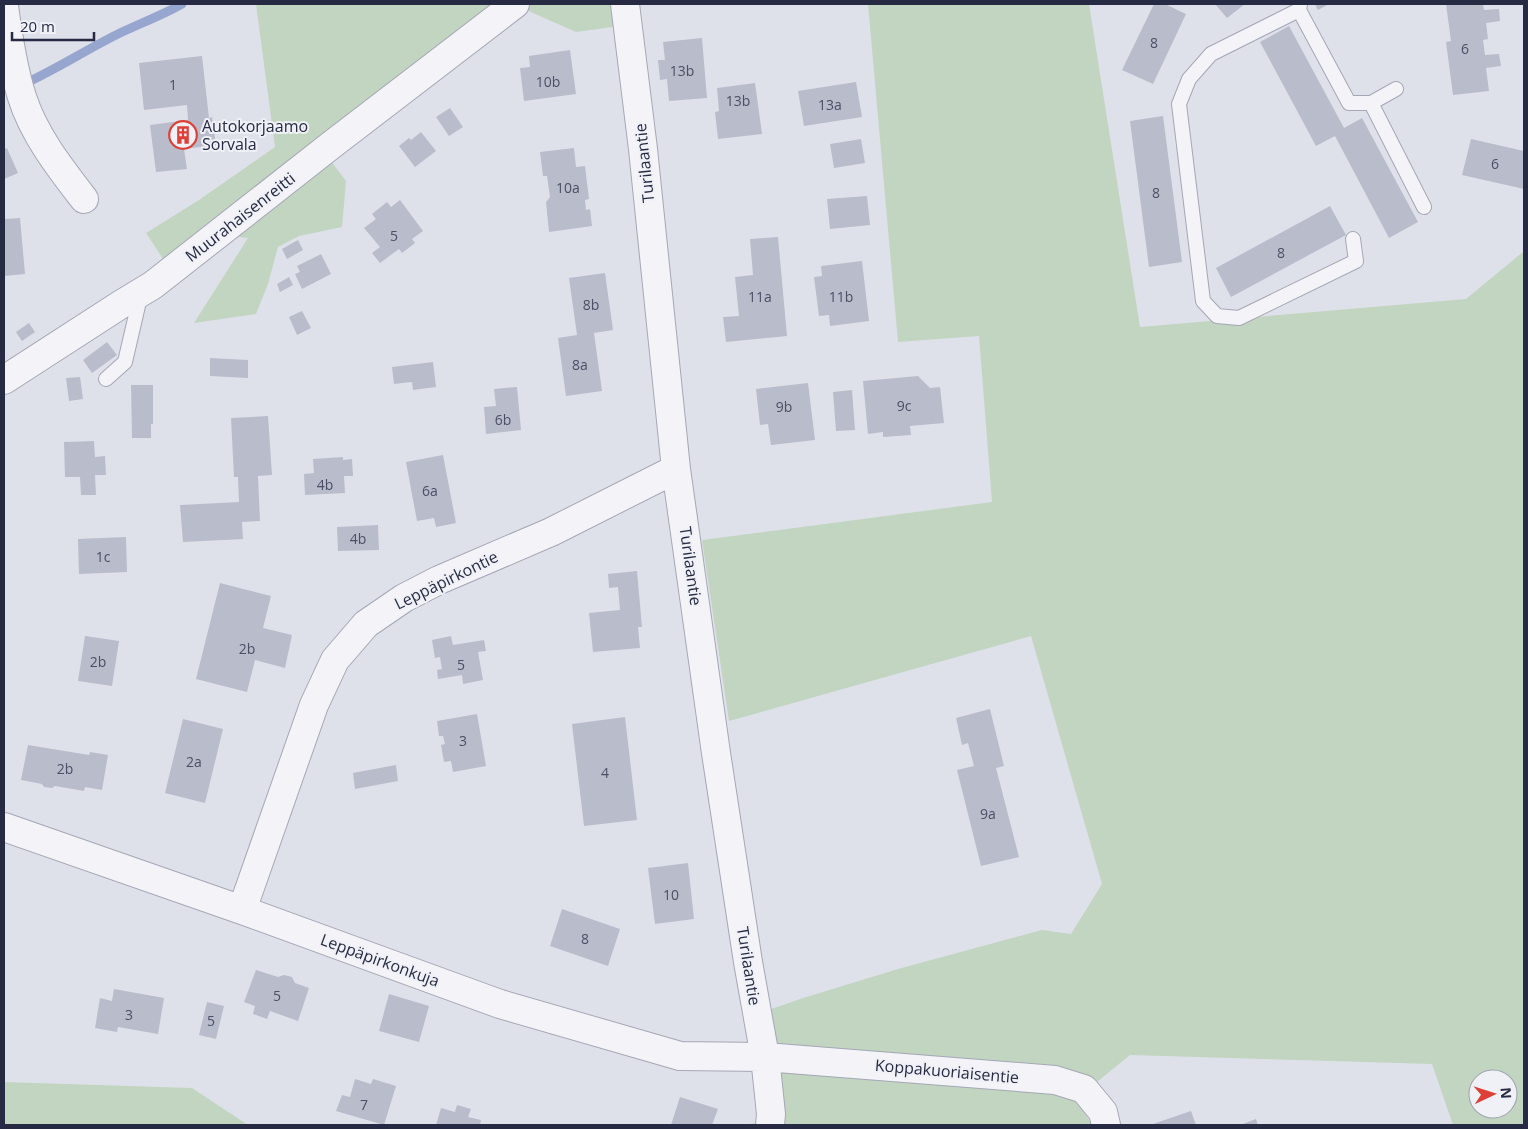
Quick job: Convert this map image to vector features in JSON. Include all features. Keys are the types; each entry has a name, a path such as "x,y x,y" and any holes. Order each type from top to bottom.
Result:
{"street":[{"name":"Muurahaisenreitti","path":"4,380 120,305 153,286 321,153 515,4"},
{"name":"Turilaantie","path":"625,4 644,159 676,469 748,962 765,1057 771,1114 770,1125"},
{"path":"4,6 7,31 22,97 42,140 62,171 84,199"},
{"name":"Leppäpirkontie","path":"242,910 314,705 335,660 366,624 404,598 439,580 551,532 676,469"},
{"name":"Leppäpirkonkuja","path":"4,826 500,1004 680,1056 765,1057"},
{"name":"Koppakuoriaisentie","path":"765,1057 1055,1080 1084,1089 1102,1112 1106,1125"}],"lane":[{"path":"1353,238 1356,261 1239,318 1217,316 1203,301 1179,104 1189,79 1211,54 1300,7 1350,104 1371,103 1396,89"},
{"path":"1371,103 1424,207"},
{"path":"106,379 125,362 142,292"}],"green space":[{"path":"256,4 494,4 318,144 346,181 342,227 299,236 278,247 268,284 256,314 194,323 248,238 211,234 167,265 146,233 199,200 275,147"},
{"path":"530,4 625,4 627,25 576,32 524,9"},
{"path":"868,4 1089,4 1140,327 1466,299 1524,251 1524,1125 1453,1125 1432,1064 1130,1055 1076,1099 1092,1125 738,1125 770,1122 757,1014 898,969 1042,930 1071,934 1102,884 1031,636 729,721 702,540 992,502 979,336 898,342"},
{"path":"4,1082 192,1088 248,1125 4,1125"}],"building":[{"path":"1154,4 1165,4 1186,14 1153,84 1122,70"},
{"path":"1215,4 1245,4 1227,18"},
{"path":"1315,4 1329,4 1318,10"},
{"path":"1446,4 1483,4 1484,10 1499,9 1500,21 1486,23 1488,39 1483,40 1485,55 1499,54 1501,66 1486,68 1489,91 1453,95 1446,42 1451,41"},
{"path":"1289,26 1344,128 1362,118 1418,222 1389,238 1335,136 1316,146 1260,42"},
{"path":"702,38 707,98 669,101 667,79 660,80 658,60 665,60 663,42"},
{"path":"570,50 576,94 524,101 520,68 530,67 529,56"},
{"path":"202,56 209,118 212,117 216,145 184,149 187,169 156,172 150,125 188,120 187,105 144,110 139,63"},
{"path":"856,82 862,117 804,126 798,91"},
{"path":"755,83 762,134 718,139 715,112 719,111 717,88"},
{"path":"450,108 463,127 449,136 436,117"},
{"path":"1163,116 1182,262 1149,267 1130,121"},
{"path":"421,132 436,151 415,167 399,146"},
{"path":"861,139 865,163 834,168 830,144"},
{"path":"1471,139 1524,151 1524,189 1462,175"},
{"path":"7,148 18,173 4,179 4,149"},
{"path":"574,148 576,167 585,166 589,199 585,200 586,210 590,209 592,226 549,232 546,202 550,197 547,176 543,176 540,152"},
{"path":"867,196 870,225 830,229 827,199"},
{"path":"400,200 423,231 412,239 415,243 402,253 399,249 380,263 372,253 380,247 364,228 376,219 372,214 387,202 391,207"},
{"path":"1330,206 1346,235 1231,297 1216,268"},
{"path":"20,218 25,274 4,276 4,219"},
{"path":"778,237 787,336 726,342 723,317 739,316 735,277 753,275 750,239"},
{"path":"298,240 303,250 287,259 282,249"},
{"path":"321,254 331,274 302,289 295,274 300,272 297,266"},
{"path":"862,261 869,321 830,326 829,315 819,316 814,277 822,276 821,266"},
{"path":"605,273 613,330 594,333 602,391 566,396 558,338 577,335 569,278"},
{"path":"289,277 293,285 280,292 277,284"},
{"path":"302,311 311,328 297,335 289,317"},
{"path":"29,323 35,332 22,341 16,332"},
{"path":"107,342 117,355 92,373 83,360"},
{"path":"210,358 248,360 248,378 210,376"},
{"path":"433,362 436,387 413,390 412,382 394,384 392,367"},
{"path":"918,376 930,388 940,387 944,423 910,426 911,435 883,437 883,432 868,434 863,381"},
{"path":"80,377 83,399 69,401 66,378"},
{"path":"808,383 815,440 771,445 768,424 760,425 756,389"},
{"path":"131,385 153,385 151,438 132,438"},
{"path":"517,387 521,430 486,434 484,407 496,406 494,389"},
{"path":"852,390 855,430 836,431 833,392"},
{"path":"268,416 272,475 258,476 260,521 242,522 243,539 183,542 180,505 239,502 238,477 234,477 231,418"},
{"path":"94,441 95,457 105,456 106,475 95,475 96,495 81,495 80,477 65,477 64,442"},
{"path":"443,455 456,523 436,527 434,518 417,521 406,462"},
{"path":"343,457 343,460 352,459 353,476 344,476 345,493 305,495 304,474 314,473 313,459"},
{"path":"378,525 379,550 338,551 337,527"},
{"path":"126,537 127,572 79,574 78,539"},
{"path":"637,571 642,627 638,627 640,648 593,652 589,613 620,610 618,587 609,588 608,574"},
{"path":"220,583 271,596 263,628 292,635 285,668 255,660 247,692 196,679"},
{"path":"85,636 119,641 112,686 78,681"},
{"path":"451,636 453,645 484,640 486,651 478,652 483,680 463,684 462,675 438,679 437,670 442,669 440,657 435,658 432,640"},
{"path":"990,709 1004,766 996,768 1019,857 981,866 957,770 974,766 968,743 962,745 956,718"},
{"path":"477,714 486,766 453,772 451,761 444,762 441,745 445,744 443,736 439,736 437,721"},
{"path":"625,717 637,820 584,826 572,724"},
{"path":"183,719 223,729 205,803 165,793"},
{"path":"28,745 89,755 90,752 108,755 102,790 85,787 84,791 55,786 52,788 21,780"},
{"path":"396,765 398,781 355,789 353,773"},
{"path":"688,863 694,919 655,924 648,868"},
{"path":"562,909 620,929 608,966 550,946"},
{"path":"256,970 278,977 284,975 292,977 295,983 309,988 298,1021 270,1011 267,1019 253,1014 255,1006 244,1002"},
{"path":"114,989 164,998 158,1034 118,1027 117,1032 95,1028 100,998 112,1001"},
{"path":"389,994 429,1006 419,1042 379,1031"},
{"path":"207,1002 224,1006 216,1039 199,1035"},
{"path":"355,1079 371,1084 373,1079 396,1086 384,1125 336,1111 342,1095 350,1097"},
{"path":"680,1097 718,1109 712,1125 671,1125"},
{"path":"457,1105 471,1109 468,1117 481,1120 480,1125 436,1125 441,1108 455,1112"},
{"path":"1191,1111 1196,1125 1150,1125"},
{"path":"1256,1119 1258,1125 1240,1125"}],"waterway":[{"path":"28,82 116,35 182,4"}],"place":[{"name":"Autokorjaamo Sorvala","path":"183,135"}]}
